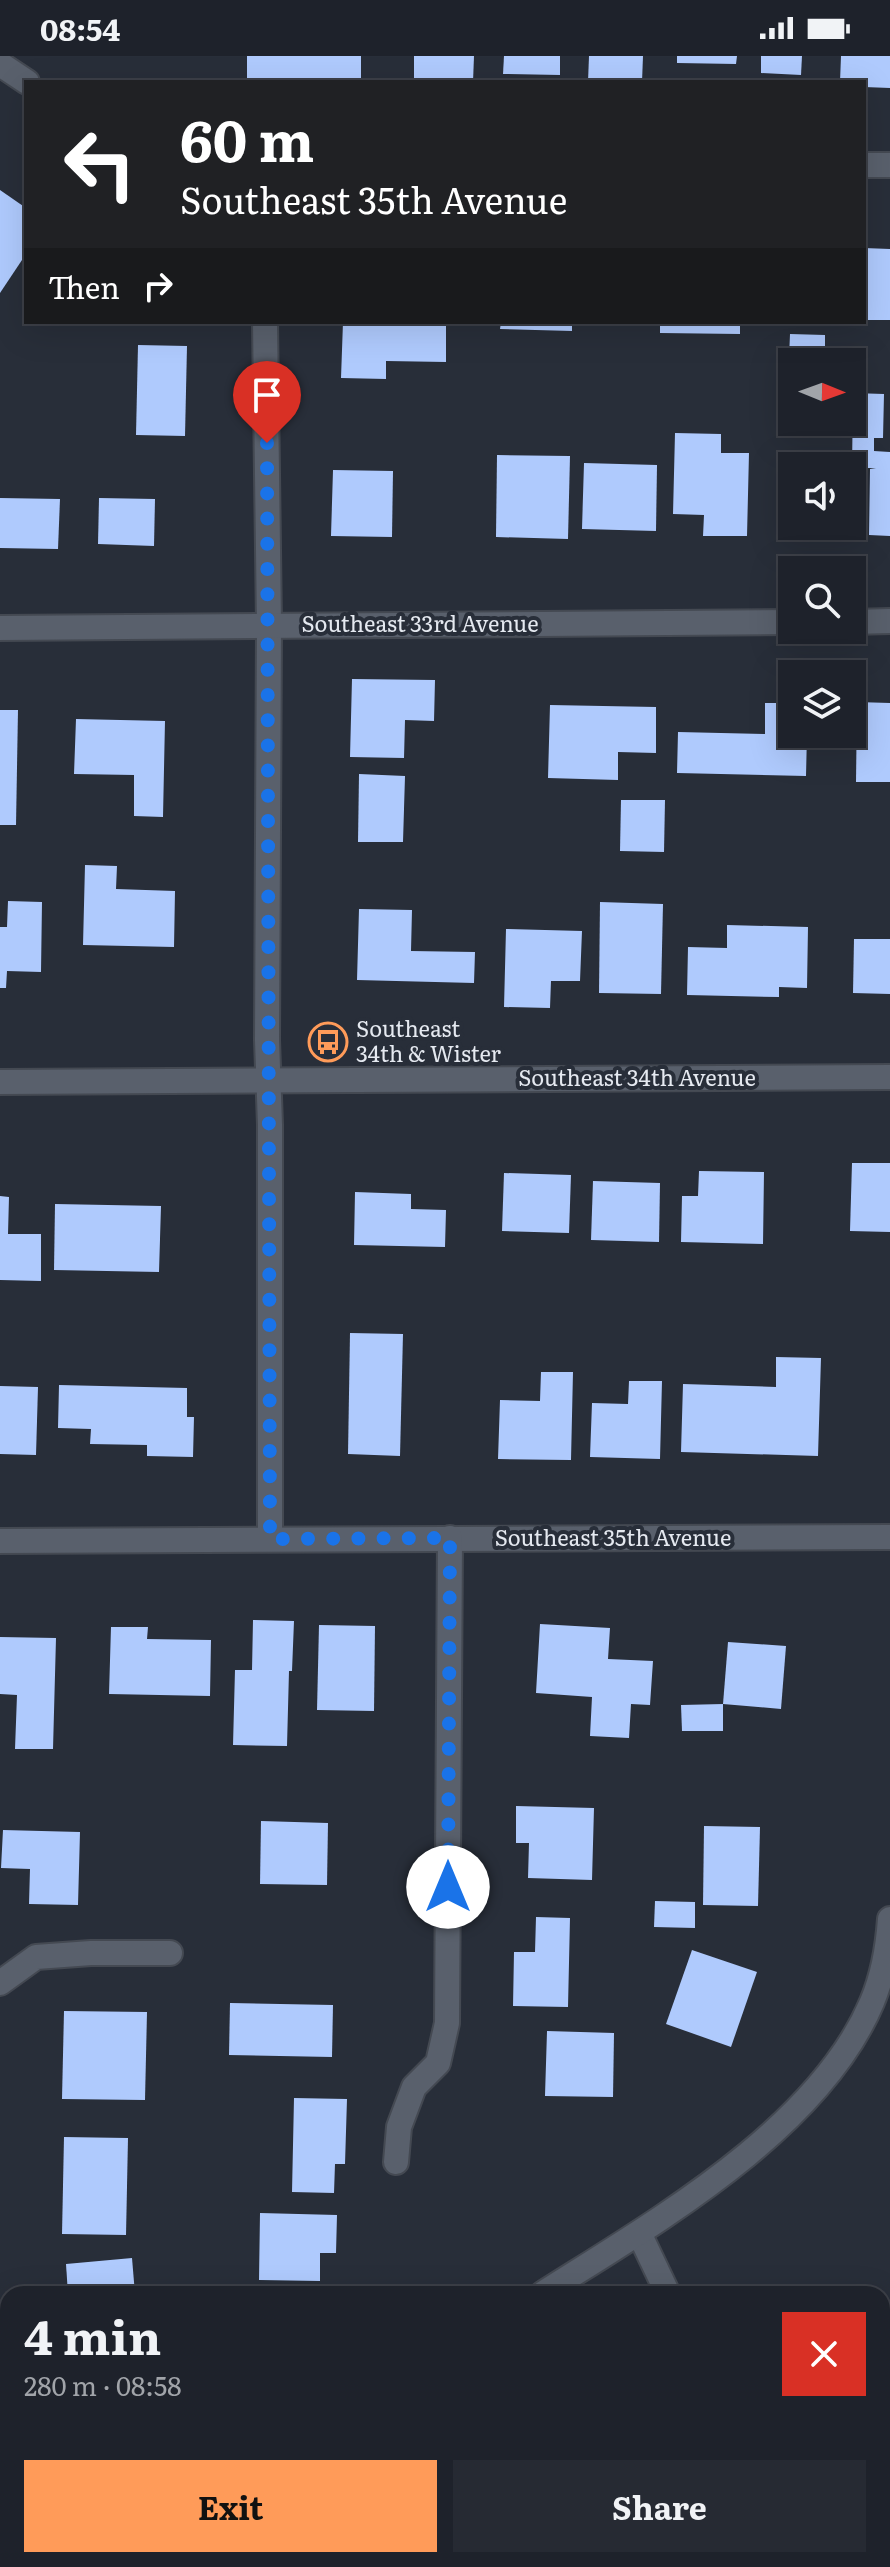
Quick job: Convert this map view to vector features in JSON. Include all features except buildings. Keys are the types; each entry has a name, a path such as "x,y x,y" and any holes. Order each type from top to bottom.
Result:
{"street":[{"path":"0,64 24,80"},
{"path":"866,165 890,165"},
{"path":"265,324 269,625 270,1539"},
{"path":"866,622 890,621"},
{"name":"Southeast 33rd Avenue","path":"0,628 778,622"},
{"name":"Southeast 34th Avenue","path":"0,1082 890,1077"},
{"name":"Southeast 35th Avenue","path":"0,1541 890,1537"},
{"path":"396,2162 399,2127 414,2087 438,2063 447,2023 450,1538"},
{"path":"555,2286 685,2202 787,2119 823,2081 845,2052 873,2000 885,1962 890,1919"},
{"path":"0,1983 36,1957 170,1953"},
{"path":"639,2233 664,2286"}],"place":[{"name":"Southeast 34th & Wister","path":"328,1042"}],"route":[{"path":"267,443 270,1539 450,1538 448,1887"}]}
